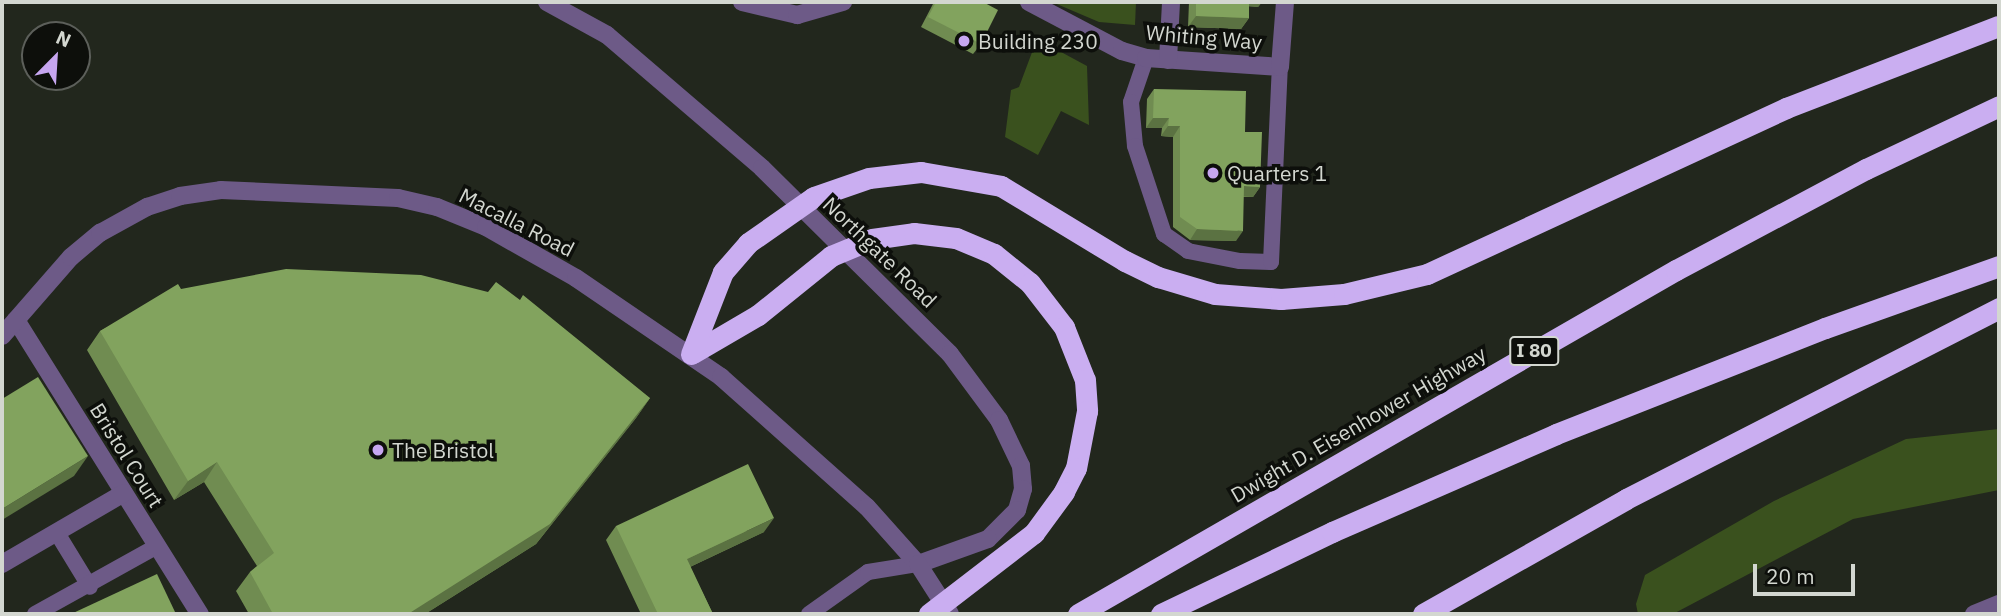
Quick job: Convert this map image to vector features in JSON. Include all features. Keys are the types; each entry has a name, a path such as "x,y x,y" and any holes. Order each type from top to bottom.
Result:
{"highway":[{"path":"691,354 706,335 723,272 768,225 842,185 895,173 946,173 1001,186 1125,261 1158,277 1215,294 1312,298 1390,285 1455,262 1786,108 1999,26"},
{"name":"Dwight D. Eisenhower Highway","path":"1078,614 1676,270 1866,169 1999,106"},
{"path":"706,335 758,315 831,256 892,235 936,234 979,246 1010,264 1049,306 1064,327 1085,380 1087,411 1076,468 1065,492 1034,533 929,614"},
{"path":"1161,614 1556,434 1825,328 1999,266"},
{"path":"1423,614 1626,499 1999,308"}],"street":[{"name":"Northgate Road","path":"547,2 607,35 762,168 950,354 991,409 1021,466 1023,489 1017,510 988,539 918,564"},
{"path":"742,2 797,16 843,2"},
{"name":"Whiting Way","path":"1028,2 1122,51 1146,58 1280,67 1285,2"},
{"path":"1168,60 1171,2"},
{"name":"Macalla Road","path":"2,336 71,257 100,233 147,207 220,190 384,197 437,207 486,227 576,278 691,354 857,498 918,564 950,614"},
{"name":"Bristol Court","path":"16,320 200,614"},
{"path":"2,564 124,494"},
{"path":"1974,614 1999,604"}],"lane":[{"path":"1146,58 1131,102 1135,146 1164,234 1188,251 1240,261 1271,262 1280,67"},
{"path":"57,533 90,587"},
{"path":"35,614 90,587 157,546"},
{"path":"809,614 867,572 918,564"}],"green space":[{"path":"1052,2 1136,2 1135,25 1099,22"},
{"path":"1037,39 1087,66 1089,125 1061,111 1038,155 1005,137 1011,90 1019,87"},
{"path":"1999,429 1999,490 1853,519 1673,614 1638,614 1636,604 1645,575 1774,501 1906,439"}],"building":[{"name":"Building 230","path":"936,2 983,2 998,10 981,44 928,17"},
{"path":"1196,2 1249,2 1249,18 1196,16"},
{"name":"Quarters 1","path":"1154,89 1246,91 1245,132 1262,132 1260,187 1244,186 1243,231 1197,229 1180,217 1180,126 1168,126 1169,118 1153,118"},
{"name":"The Bristol","path":"286,269 421,275 488,292 496,282 520,300 523,295 650,398 550,524 408,614 273,614 250,572 274,553 217,462 188,481 100,331 178,284 181,289"},
{"path":"38,377 88,456 2,509 2,399"},
{"path":"748,464 774,518 687,559 713,614 658,614 616,526"},
{"path":"157,574 176,614 71,614"}],"place":[{"name":"Building 230","path":"964,41"},
{"name":"Quarters 1","path":"1213,173"},
{"name":"The Bristol","path":"378,450"}]}
